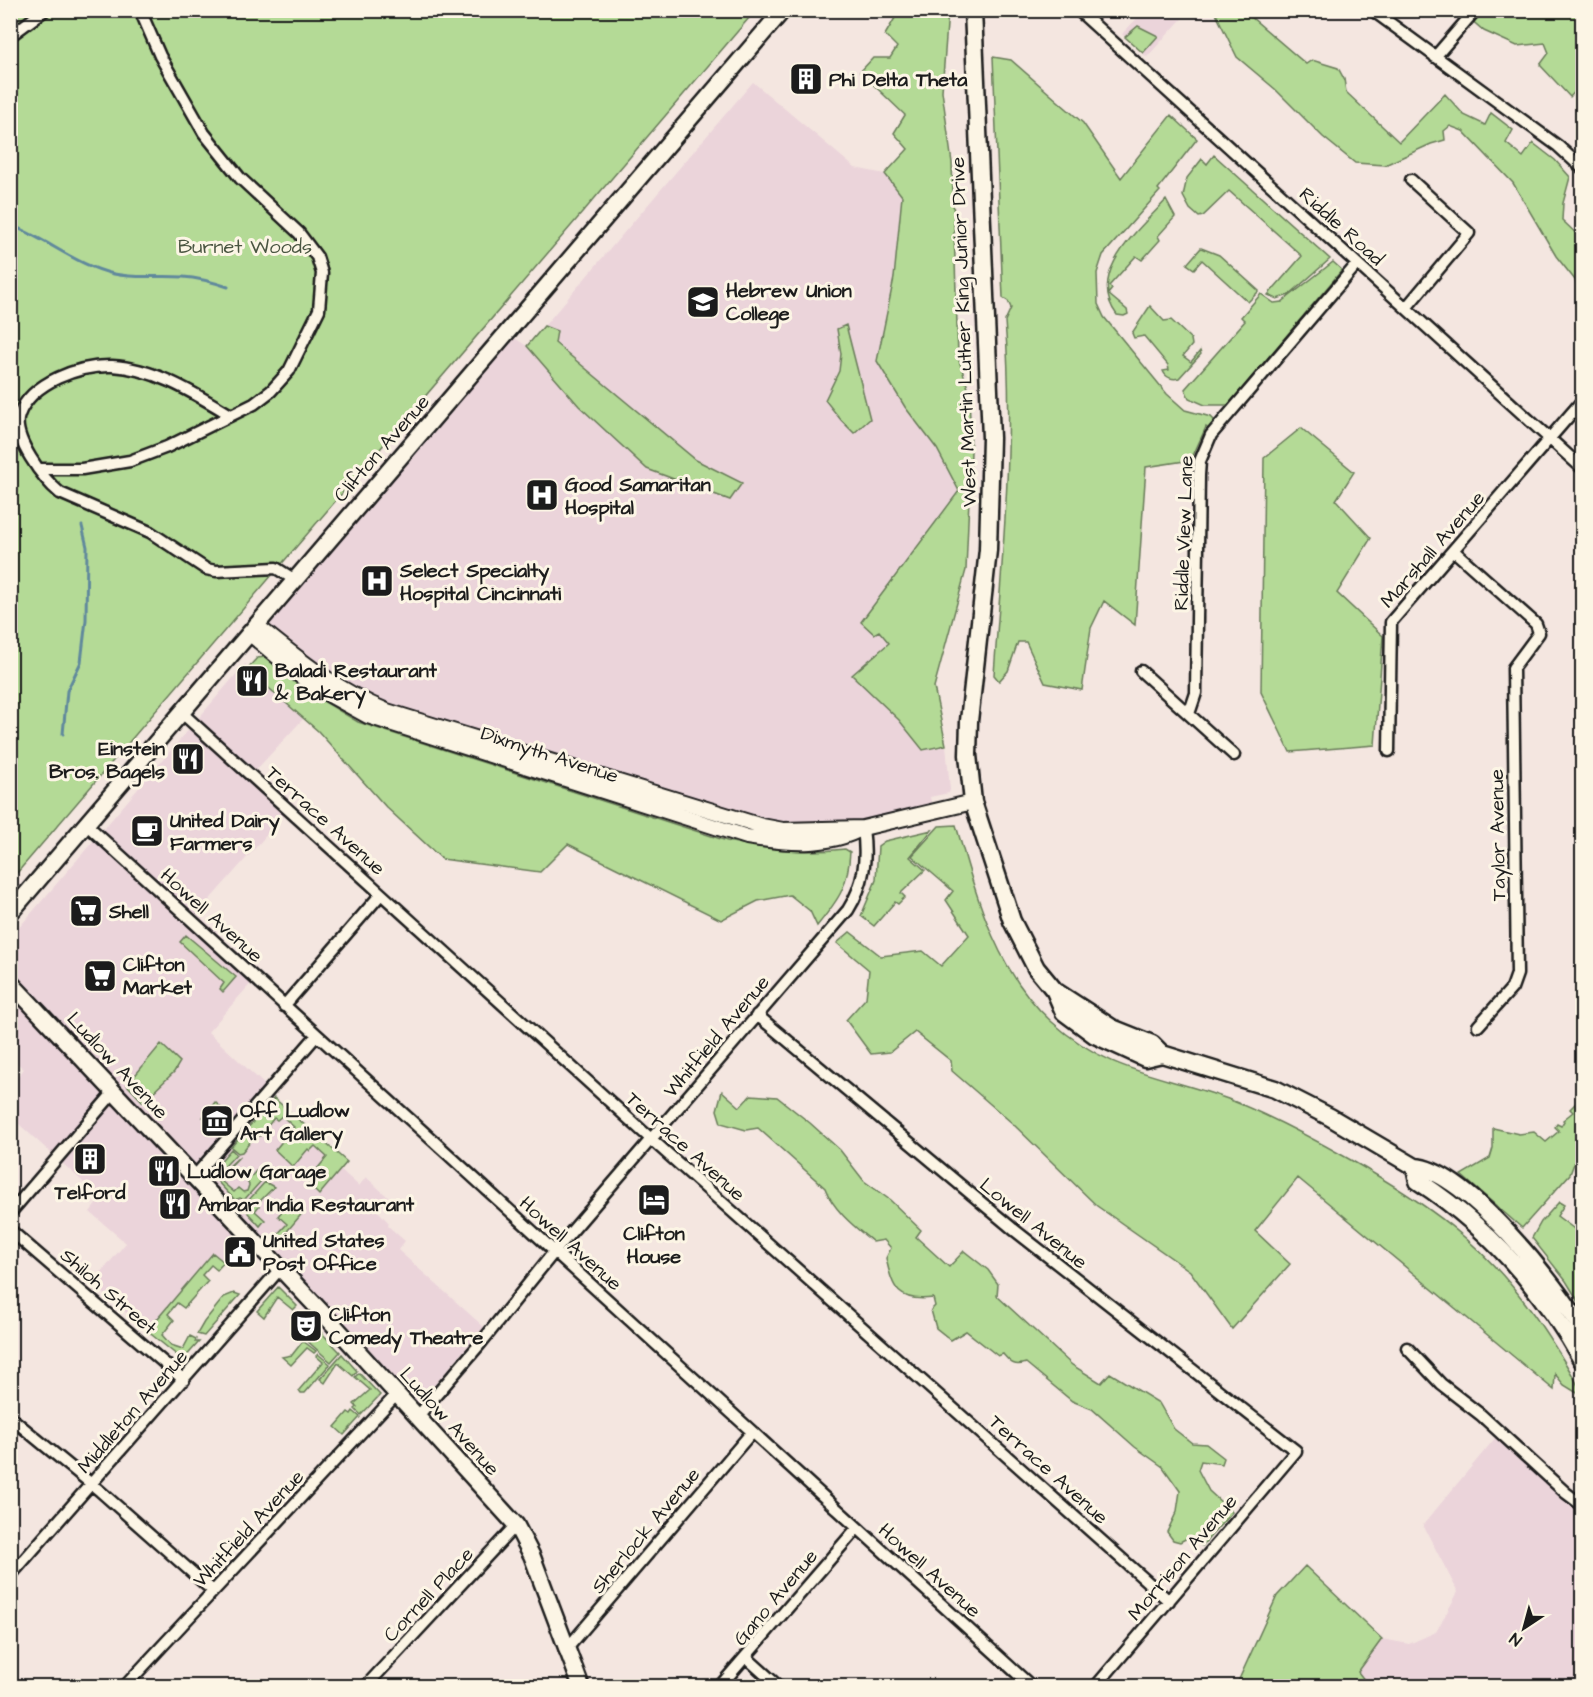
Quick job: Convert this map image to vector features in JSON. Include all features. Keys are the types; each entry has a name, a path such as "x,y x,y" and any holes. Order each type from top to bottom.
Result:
{"main road":[{"name":"Clifton Avenue","path":"10,913 783,10"},
{"name":"West Martin Luther King Junior Drive","path":"973,10 991,438 988,550 969,730 969,766 973,802 980,830 1018,936 1035,968 1055,991 1064,1012 1095,1035 1145,1058 1162,1054 1275,1089 1330,1117 1415,1167 1428,1168 1497,1222 1543,1271 1582,1329"},
{"name":"Ludlow Avenue","path":"10,982 398,1394 516,1525 532,1556 565,1651 581,1686"},
{"name":"West Martin Luther King Junior Drive","path":"1415,1167 1418,1181 1462,1212 1507,1254 1544,1297 1582,1360"}],"street":[{"path":"10,36 45,10"},
{"path":"38,469 82,469 130,460 167,447 229,414 254,404 271,391 289,371 319,310 322,273 317,257 299,233 246,184 204,133 160,56 140,10"},
{"name":"Riddle Road","path":"1078,10 1582,468"},
{"path":"1372,10 1558,146 1582,168"},
{"path":"1435,57 1472,14"},
{"path":"1406,308 1469,233 1411,180"},
{"name":"Riddle View Lane","path":"1189,714 1196,693 1199,475 1204,447 1228,415 1357,264"},
{"path":"229,414 195,393 144,373 112,366 74,371 45,386 32,396 19,416 20,433 38,469 47,483 60,493 150,532 206,569 216,571 276,568 295,580"},
{"name":"Marshall Avenue","path":"1389,751 1391,622 1551,440 1582,401"},
{"name":"Taylor Avenue","path":"1454,551 1536,624 1539,633 1513,668 1517,974 1512,987 1478,1026"},
{"name":"Dixmyth Avenue","path":"253,629 310,684 368,716 747,837 801,843 848,836 863,828 973,802"},
{"path":"1141,671 1234,755"},
{"name":"Terrace Avenue","path":"182,713 651,1139 1169,1601"},
{"name":"Howell Avenue","path":"87,825 1031,1686"},
{"name":"Whitfield Avenue","path":"418,1416 554,1252 855,898 861,886 865,866 863,828"},
{"path":"284,1006 381,894"},
{"name":"Lowell Avenue","path":"757,1015 994,1215 1296,1451"},
{"path":"194,1177 316,1035"},
{"path":"10,1213 114,1092"},
{"name":"Shiloh Street","path":"10,1230 184,1380"},
{"name":"Middleton Avenue","path":"10,1576 280,1269"},
{"path":"1407,1348 1441,1384 1481,1415 1582,1505"},
{"name":"Whitfield Avenue","path":"125,1686 398,1394"},
{"path":"10,1417 92,1484 213,1591"},
{"name":"Sherlock Avenue","path":"565,1651 752,1432"},
{"name":"Morrison Avenue","path":"1096,1686 1296,1451"},
{"name":"Cornell Place","path":"366,1686 516,1525"},
{"name":"Gano Avenue","path":"720,1686 747,1658 856,1528"},
{"path":"747,1658 778,1686"}],"shaded area":[{"path":"1144,11 1189,11 1147,57 1122,34"},
{"name":"Good Samaritan Hospital","path":"753,82 855,168 885,174 902,196 894,278 877,361 905,407 937,449 960,491 861,622 874,634 878,631 889,643 899,720 923,749 946,745 950,790 949,793 930,797 933,811 863,828 783,830 387,711 256,625 508,334 527,346"},
{"path":"245,664 304,718 256,770 294,804 197,914 260,973 208,1032 265,1085 274,1098 347,1162 341,1170 359,1186 366,1177 388,1197 377,1210 389,1223 388,1226 405,1241 398,1250 484,1327 406,1418 256,1257 246,1268 230,1255 224,1262 213,1253 147,1331 92,1283 126,1243 90,1212 101,1198 11,1117 11,1085 24,1069 11,1058 10,931 17,930"},
{"path":"1496,1437 1550,1486 1582,1511 1582,1686 1369,1686 1358,1672 1382,1639 1409,1644 1436,1632 1458,1592 1423,1525"}],"green space":[{"path":"1226,10 1244,11 1306,64 1312,60 1338,68 1344,79 1346,92 1399,142 1445,94 1464,115 1485,125 1491,113 1513,130 1506,143 1523,157 1533,143 1555,160 1570,177 1563,203 1562,220 1582,239 1582,298 1575,280 1556,256 1513,183 1463,131 1450,126 1444,131 1445,140 1385,165 1355,163 1323,137 1275,89 1237,57 1216,14"},
{"name":"Burnet Woods","path":"11,11 755,11 11,880"},
{"path":"899,11 948,11 942,91 952,163 958,357 969,391 971,451 966,570 934,687 946,745 923,750 899,720 852,675 889,643 879,631 874,634 861,622 959,491 937,449 905,407 877,361 894,278 902,196 885,174 908,149 894,133 905,115 860,72 873,58 890,58 897,47 885,35"},
{"path":"1461,11 1582,11 1582,84 1570,97 1540,65 1549,53 1545,43 1517,46 1484,31"},
{"path":"1138,26 1158,36 1143,53 1125,37"},
{"path":"993,57 1011,60 1083,123 1121,178 1171,115 1197,139 1158,189 1160,191 1103,255 1097,273 1098,304 1104,317 1167,394 1185,410 1211,417 1215,421 1208,429 1206,427 1191,460 1146,467 1135,625 1104,601 1091,628 1082,690 1045,683 1026,642 1018,642 1008,671 999,681 994,675 1008,454 1008,365 1005,321 1011,308 1008,301 1003,298"},
{"path":"1214,155 1330,259 1289,295 1277,299 1268,295 1302,256 1229,191 1203,216 1199,217 1190,209 1183,196 1187,178 1202,159 1207,164"},
{"path":"1166,200 1175,217 1158,236 1160,240 1142,260 1136,256 1109,286 1112,289 1108,294 1108,283 1112,268 1120,253"},
{"path":"1201,248 1219,255 1259,291 1248,302 1202,260 1194,269 1187,264"},
{"path":"1333,262 1342,270 1228,405 1205,405 1189,398 1185,389 1245,321 1241,317 1261,294 1274,303 1282,302"},
{"path":"1108,294 1127,310 1128,314 1117,315"},
{"path":"1150,306 1164,321 1171,320 1191,339 1192,345 1183,356 1191,362 1200,351 1201,354 1179,378 1170,378 1164,373 1163,371 1169,370 1168,365 1144,336 1134,338 1132,333"},
{"path":"846,325 870,419 854,433 825,400 839,371 841,354 837,329"},
{"path":"544,326 557,331 555,343 696,460 742,483 730,500 647,469 579,406 527,346"},
{"path":"1301,428 1354,472 1336,500 1371,538 1337,593 1383,636 1375,745 1290,752 1261,692 1264,458"},
{"path":"266,657 308,692 358,722 727,841 786,850 845,849 850,852 849,864 841,892 817,926 810,911 790,895 758,901 721,920 568,844 540,872 442,859 386,807 318,731 247,669 257,658"},
{"path":"956,825 980,905 1002,956 1016,980 1052,1022 1073,1039 1116,1063 1228,1099 1260,1112 1334,1151 1404,1192 1451,1226 1494,1266 1534,1315 1561,1356 1582,1396 1564,1385 1555,1374 1554,1390 1298,1178 1255,1231 1290,1264 1232,1329 1190,1271 1097,1206 1012,1123 952,1071 951,1061 915,1032 890,1052 871,1054 846,1020 866,998 869,970 837,943 850,932 881,956 923,951 941,966 969,935 946,900 953,891 912,856 939,826"},
{"path":"932,830 910,857 925,870 901,893 905,897 898,904 895,902 874,926 861,916 876,880 878,846 885,841"},
{"path":"186,935 236,977 223,992 220,989 224,983 180,942"},
{"path":"161,1044 180,1062 174,1072 143,1102 127,1085"},
{"path":"722,1091 740,1107 751,1095 777,1097 840,1150 864,1181 890,1200 921,1230 916,1237 949,1267 964,1251 988,1270 998,1284 997,1296 1072,1365 1101,1383 1110,1373 1159,1403 1174,1429 1192,1443 1206,1444 1224,1458 1222,1464 1201,1461 1198,1470 1209,1491 1232,1512 1202,1546 1189,1537 1180,1542 1173,1540 1167,1532 1177,1511 1180,1491 1163,1467 1135,1447 1092,1409 1072,1401 1026,1363 1016,1364 1003,1354 998,1356 966,1331 951,1340 936,1328 931,1310 935,1306 933,1298 921,1299 905,1296 895,1286 886,1258 891,1248 884,1240 873,1242 852,1224 833,1204 825,1188 758,1128 746,1130 721,1123 717,1110"},
{"path":"274,1098 347,1162 319,1195 309,1185 308,1180 327,1157 315,1146 310,1151 308,1149 293,1167 275,1150 294,1127 282,1116 277,1120 274,1118 260,1136 256,1135 242,1152 238,1153 231,1147"},
{"path":"1582,1101 1582,1143 1570,1174 1522,1228 1461,1175 1490,1158 1493,1148 1493,1128 1519,1134 1534,1132 1546,1142 1559,1131 1555,1127 1557,1124 1561,1126 1563,1120 1573,1112 1570,1109 1577,1102 1580,1104"},
{"path":"215,1102 232,1118 227,1124 214,1112 208,1118 203,1117"},
{"path":"231,1149 236,1154 214,1178 210,1173"},
{"path":"240,1156 223,1174 225,1176 221,1181 234,1192 238,1188 243,1192 247,1191 249,1185 247,1181 256,1171 262,1180 244,1200 240,1198 235,1200 215,1179"},
{"path":"265,1182 274,1187 257,1204 259,1206 255,1211 265,1220 260,1226 248,1213 247,1202"},
{"path":"290,1201 295,1201 305,1210 277,1243 273,1239 287,1224 278,1216"},
{"path":"1559,1202 1564,1205 1557,1216 1577,1231 1577,1243 1582,1247 1582,1307 1566,1281 1532,1238 1541,1222"},
{"path":"213,1253 224,1262 217,1270 211,1265 202,1275 208,1281 184,1308 177,1303 168,1314 174,1320 162,1335 171,1345 183,1349 190,1336 196,1339 195,1342 199,1342 183,1360 147,1331"},
{"path":"278,1287 297,1306 293,1310 277,1297 264,1317 257,1311"},
{"path":"234,1293 240,1295 204,1336 197,1334 224,1297"},
{"path":"316,1327 340,1352 331,1362 305,1339"},
{"path":"303,1341 316,1351 314,1353 307,1348 291,1365 282,1357 292,1355"},
{"path":"318,1354 330,1364 305,1393 301,1393 299,1390 323,1362 316,1356"},
{"path":"342,1354 357,1371 353,1376 338,1363 325,1383 320,1379"},
{"path":"359,1373 380,1395 361,1415 355,1409 357,1407 354,1404 370,1390 355,1377"},
{"path":"353,1411 360,1417 344,1435 335,1427 348,1412 351,1414"},
{"path":"1305,1566 1382,1639 1358,1672 1369,1686 1236,1686 1277,1596"}],"waterway":[{"path":"10,225 87,265 114,274 189,278 206,280 228,287"},
{"path":"63,734 67,691 81,662 86,620 87,547 82,526"}],"place":[{"name":"Phi Delta Theta","path":"806,79"},
{"name":"Hebrew Union College","path":"703,302"},
{"name":"Good Samaritan Hospital","path":"542,495"},
{"name":"Select Specialty Hospital Cincinnati","path":"377,581"},
{"name":"Baladi Restaurant & Bakery","path":"252,681"},
{"name":"Einstein Bros. Bagels","path":"188,759"},
{"name":"United Dairy Farmers","path":"147,831"},
{"name":"Shell","path":"86,911"},
{"name":"Clifton Market","path":"100,976"},
{"name":"Off Ludlow Art Gallery","path":"217,1121"},
{"name":"Telford","path":"90,1159"},
{"name":"Ludlow Garage","path":"164,1171"},
{"name":"Clifton House","path":"654,1200"},
{"name":"Ambar India Restaurant","path":"175,1204"},
{"name":"United States Post Office","path":"240,1252"},
{"name":"Clifton Comedy Theatre","path":"306,1326"}]}
